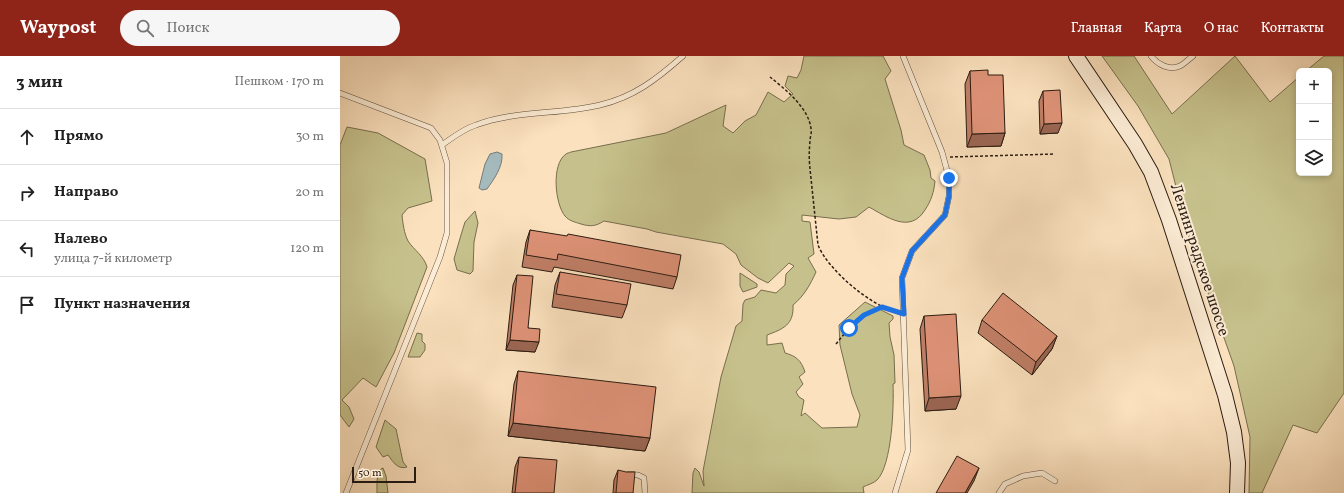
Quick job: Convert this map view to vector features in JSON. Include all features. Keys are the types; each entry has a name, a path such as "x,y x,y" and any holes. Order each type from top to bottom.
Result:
{"main road":[{"name":"Ленинградское шоссе","path":"1076,56 1135,144 1151,172 1169,220 1223,388 1234,432 1238,464 1237,493"}],"lane":[{"path":"442,145 455,135 475,125 510,116 601,105 618,99 645,87 683,56"},
{"path":"895,493 908,450 902,278 912,251 945,215 949,196 949,178 944,158 903,56"},
{"path":"1151,56 1156,62 1170,68 1180,66 1193,56"},
{"path":"340,93 430,128 440,140 447,163 446,233 440,257 346,493"},
{"path":"999,493 1006,484 1023,476 1042,473 1055,481"},
{"path":"624,474 632,474 644,478 645,493"}],"path":[{"path":"770,77 795,100 806,114 810,122 811,130 809,157 818,245 820,251 835,270 862,294 882,307 904,314"},
{"path":"944,158 1055,154"},
{"path":"836,344 849,328 864,315 882,307"}],"shaded area":[{"path":"804,56 883,56 891,71 885,79 901,130 904,145 924,155 930,170 931,178 935,181 932,196 927,207 919,217 912,221 905,222 891,219 869,207 856,217 839,219 802,215 802,221 810,222 814,254 808,258 816,272 806,290 793,305 792,317 789,322 778,331 767,335 767,345 782,343 785,353 798,359 805,372 799,377 803,384 796,392 799,397 804,400 801,416 805,413 822,428 857,427 860,415 852,394 840,345 839,325 865,302 893,316 893,319 889,323 894,355 895,383 893,384 891,435 886,462 877,480 863,487 864,493 692,493 693,473 695,468 699,472 704,486 703,471 721,377 736,326 742,321 743,304 745,300 755,297 761,290 776,293 785,285 786,274 794,266 789,263 768,283 758,278 741,265 736,254 723,244 604,221 591,226 572,221 565,216 559,203 556,184 558,166 561,159 567,153 666,133 726,105 723,126 733,133 745,121 756,115 768,92 784,102 793,94 785,86 788,76 797,78 801,70"},
{"path":"1102,56 1134,56 1172,114 1235,56 1270,102 1296,80 1296,176 1332,176 1332,68 1310,68 1324,56 1344,56 1344,393 1317,433 1293,425 1262,493 1249,493 1250,437 1234,366 1190,242 1169,159 1138,106"},
{"path":"347,127 378,133 425,159 432,201 408,208 402,215 408,241 421,256 427,267 394,353 376,387 363,378 342,400 349,407 354,419 349,427 340,415 340,145"},
{"path":"497,152 502,154 500,168 487,189 482,190 479,188 485,164 490,154"},
{"path":"475,211 478,223 474,242 473,271 470,274 457,270 454,259 465,222"},
{"path":"740,273 757,284 757,287 743,292 740,286"},
{"path":"417,333 422,334 422,341 425,344 425,350 420,357 408,357"},
{"path":"385,420 396,429 403,462 407,467 404,468 398,466 388,455 383,457 376,447"},
{"path":"383,468 386,476 388,493 377,493 379,472"}],"building":[{"path":"988,70 988,75 1003,75 1005,133 972,134 970,71"},
{"path":"1060,90 1062,123 1044,124 1043,91"},
{"path":"530,230 567,236 568,234 681,255 677,277 558,254 557,260 526,255"},
{"path":"560,272 631,284 627,305 556,294"},
{"path":"517,275 533,276 528,328 540,329 539,342 510,340"},
{"path":"1003,293 1057,336 1036,362 982,320"},
{"path":"956,314 961,396 929,398 924,316"},
{"path":"518,371 656,387 650,438 513,423"},
{"path":"957,456 979,468 965,493 936,493"},
{"path":"519,457 557,460 554,493 515,493"},
{"path":"618,470 635,472 633,493 616,493"}],"route":[{"path":"849,328 864,315 882,307 904,314 902,278 912,251 945,215 949,196 949,178"}]}
